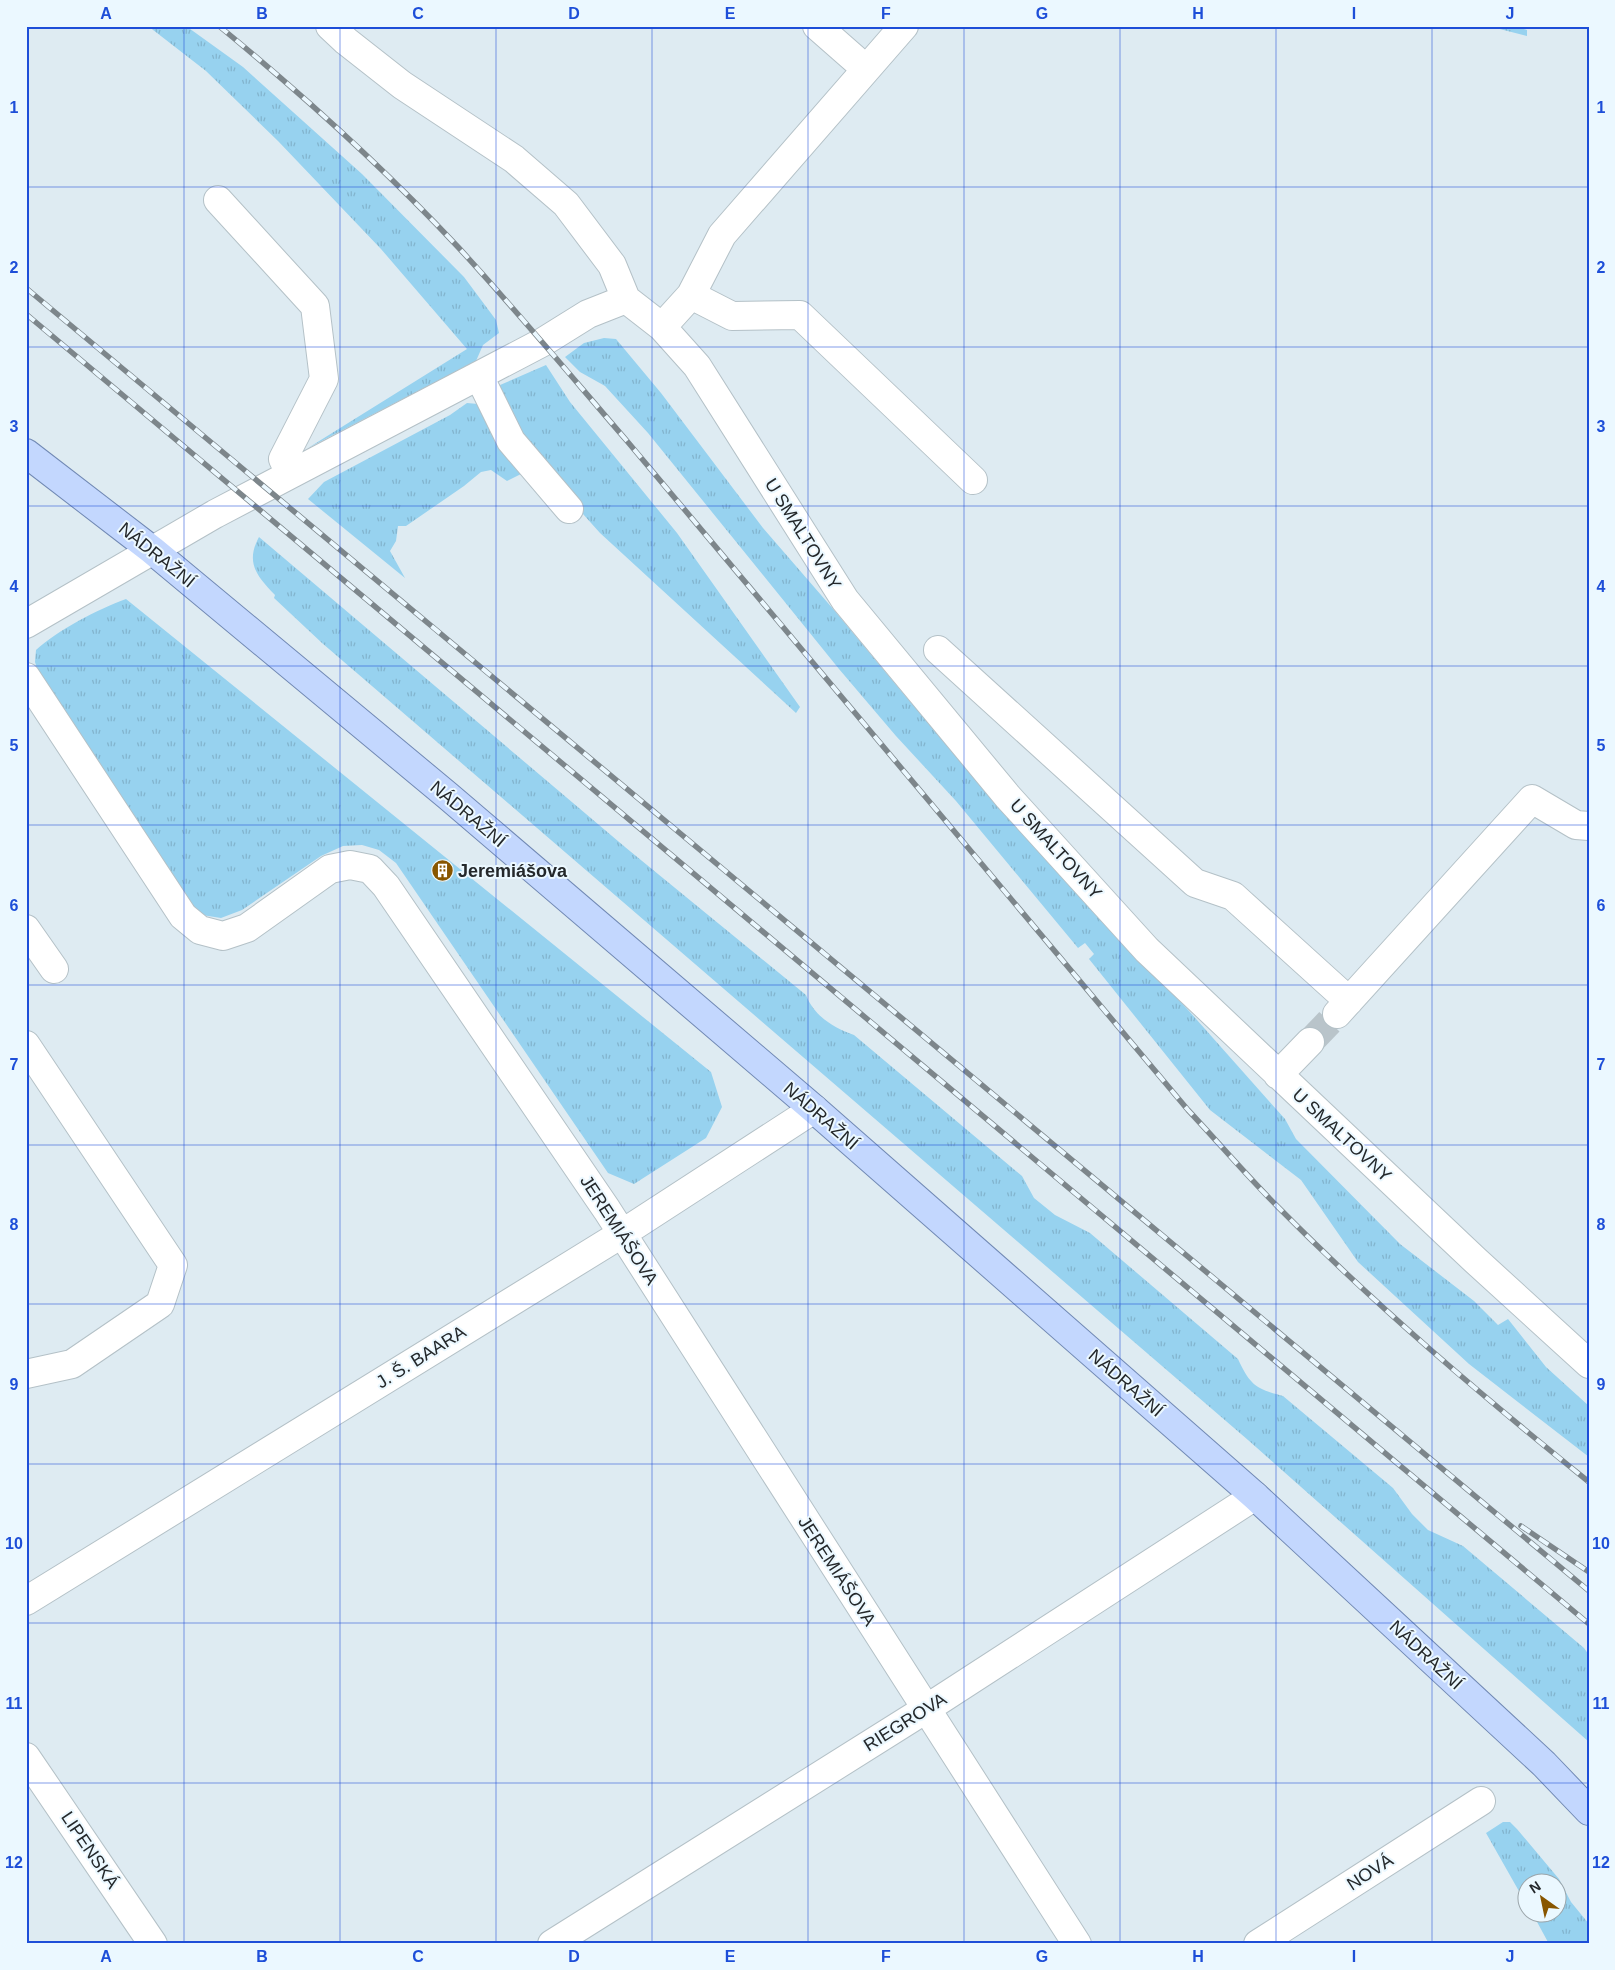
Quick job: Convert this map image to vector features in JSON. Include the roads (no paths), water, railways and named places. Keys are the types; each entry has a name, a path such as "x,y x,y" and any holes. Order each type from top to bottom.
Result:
{"main road":[{"name":"NÁDRAŽNÍ","path":"26,453 152,550 448,796 814,1109 1255,1496 1544,1764 1589,1812"}],"street":[{"path":"26,624 152,550 290,474 543,342 588,314 626,299 612,265 566,204 514,159 402,85 346,42 330,26"},
{"path":"817,26 866,69"},
{"path":"662,327 691,295 722,235 904,26"},
{"path":"218,200 315,306 324,379 283,459 290,474"},
{"path":"691,295 732,316 800,315 973,480"},
{"name":"U SMALTOVNY","path":"626,299 662,327 697,366 844,600 1008,797 1148,950 1468,1253 1589,1364"},
{"path":"479,376 511,441 569,509"},
{"path":"938,650 1195,883 1233,896 1343,1008 1532,799 1576,825 1589,826"},
{"name":"JEREMIÁŠOVA","path":"26,678 182,916 200,930 223,936 247,928 330,869 350,865 370,870 386,886 623,1233 1077,1944"},
{"path":"26,929 54,970"},
{"path":"1278,1074 1310,1042"},
{"path":"26,1045 173,1265 160,1304 72,1364 26,1374"},
{"name":"J. Š. BAARA","path":"26,1601 623,1233 814,1109"},
{"name":"RIEGROVA","path":"552,1944 926,1710 1255,1496"},
{"name":"LIPENSKÁ","path":"26,1757 153,1944"},
{"name":"NOVÁ","path":"1258,1944 1481,1801"}],"tunnel":[{"path":"1310,1042 1336,1015"}],"railway":[{"path":"219,26 312,105 372,161 480,271 627,441 1188,1110 1255,1183 1315,1244 1391,1315 1469,1383 1589,1482"},
{"path":"26,288 1589,1591"},
{"path":"26,314 1589,1624"},
{"path":"1521,1526 1589,1572"}],"place":[{"name":"Jeremiášova","path":"442,871"}]}
